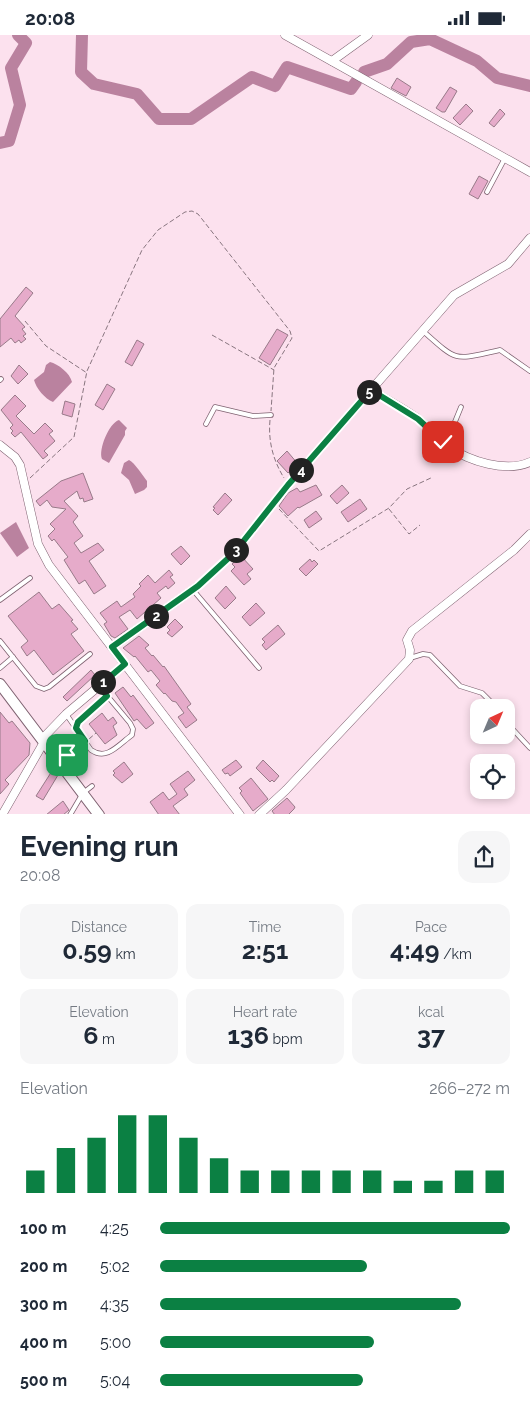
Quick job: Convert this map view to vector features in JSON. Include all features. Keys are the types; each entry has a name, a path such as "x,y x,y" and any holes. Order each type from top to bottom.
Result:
{"street":[{"path":"285,35 530,172"},
{"path":"332,61 368,35"},
{"path":"112,647 193,590 234,553 288,485 454,295 508,264 530,237"},
{"path":"371,390 418,419 452,449 494,465 511,466 530,462"},
{"path":"0,445 15,457 20,465 40,550 49,565 239,814"},
{"path":"260,814 286,790 409,659 410,650 407,640 412,631 514,550 530,533"},
{"path":"3,814 43,740 66,713 125,664"},
{"path":"0,684 98,814"}],"lane":[{"path":"487,192 505,158"},
{"path":"423,331 452,356 462,358 500,350 530,371"},
{"path":"206,425 213,409 219,406 253,416 270,415"},
{"path":"440,439 447,438 450,434 461,407"},
{"path":"0,600 30,578"},
{"path":"193,590 259,668"},
{"path":"0,641 36,686 44,689 90,654"},
{"path":"409,659 416,656 430,655 460,686 482,693 488,699"},
{"path":"0,668 13,657"},
{"path":"66,713 91,750 102,755 132,735 133,729 130,723 99,686"},
{"path":"76,728 78,722 107,696"},
{"path":"515,732 530,748"},
{"path":"59,762 85,741"},
{"path":"71,814 83,793 92,786"}],"path":[{"path":"25,482 74,437 87,373 142,250 158,230 185,212 192,211 198,214 290,331 292,338 274,370 269,429 274,461 288,485"},
{"path":"25,321 46,346 87,373"},
{"path":"212,335 274,370"},
{"path":"273,503 319,551 389,508 407,489 433,477"},
{"path":"389,508 409,534 420,525"},
{"path":"85,741 96,733"}],"shaded area":[{"path":"50,362 63,369 69,375 72,382 53,402 41,393 34,380 44,372 46,365"},
{"path":"119,420 127,428 109,463 102,459 103,443 108,431"},
{"path":"129,460 147,481 147,487 135,494 129,480 121,473 124,463"},
{"path":"16,522 29,548 17,557 0,533"}],"building":[{"path":"397,78 411,87 406,96 391,88"},
{"path":"450,87 457,91 445,112 442,112 436,108"},
{"path":"466,104 473,111 460,125 453,118"},
{"path":"500,109 505,114 494,127 489,123"},
{"path":"479,176 488,181 478,199 469,194"},
{"path":"26,287 33,293 15,316 25,327 22,329 26,334 23,336 26,339 21,343 19,340 15,343 11,338 0,347 0,319"},
{"path":"277,329 288,335 270,365 259,358"},
{"path":"137,340 144,344 132,366 125,362"},
{"path":"19,365 28,374 18,384 11,376"},
{"path":"107,384 115,389 103,410 95,405"},
{"path":"15,395 26,406 16,416 34,434 45,423 53,431 49,434 55,441 44,451 48,455 43,459 21,432 15,437 11,433 13,431 10,428 13,425 1,410"},
{"path":"65,401 75,404 72,417 62,414"},
{"path":"287,451 298,464 288,473 277,461"},
{"path":"83,473 93,499 84,502 83,498 80,499 77,491 64,501 78,516 73,522 83,536 74,543 81,553 98,543 104,550 89,561 106,586 94,594 85,580 79,584 64,560 68,557 54,539 52,541 48,536 55,529 50,524 66,509 52,507 47,500 40,506 36,501 61,481"},
{"path":"316,485 322,495 298,507 288,516 279,506 288,493 297,488 300,492"},
{"path":"342,485 349,493 337,504 330,496"},
{"path":"225,493 232,500 218,515 213,510 215,508 213,507"},
{"path":"360,499 367,509 348,522 341,512"},
{"path":"316,511 322,519 309,528 304,520"},
{"path":"181,546 190,556 181,565 171,554"},
{"path":"241,556 253,569 247,574 251,579 244,585 231,571 235,567 232,564"},
{"path":"310,559 318,564 306,576 299,569"},
{"path":"169,570 173,575 170,577 175,583 168,589 166,586 157,593 161,598 137,619 130,610 119,617 128,629 115,638 111,636 104,624 107,622 100,613 117,601 121,607 135,597 133,594 148,575 155,583"},
{"path":"226,586 236,598 225,609 215,598"},
{"path":"39,592 52,609 59,604 73,620 71,621 78,629 71,634 84,651 53,675 34,650 27,656 21,647 28,641 8,616"},
{"path":"256,603 265,613 250,626 242,617"},
{"path":"175,619 183,627 172,637 167,633 170,630 167,627"},
{"path":"278,625 285,634 266,650 262,645 265,642 262,639"},
{"path":"139,636 149,645 145,648 164,666 191,704 187,707 197,720 186,728 178,717 184,713 176,702 172,701 156,685 160,681 151,670 148,672 135,656 123,648"},
{"path":"91,670 95,675 67,701 63,697"},
{"path":"123,687 131,697 133,695 154,723 146,729 137,719 134,721 115,693"},
{"path":"0,712 9,723 12,721 30,743 29,755 5,780 9,784 0,794"},
{"path":"102,713 108,721 113,717 117,723 113,726 117,735 105,744 89,724"},
{"path":"236,760 242,767 230,776 228,773 225,774 222,770"},
{"path":"263,760 279,776 274,782 272,780 270,782 256,768"},
{"path":"124,762 133,774 122,783 113,775 115,773 113,771"},
{"path":"52,771 58,775 43,800 36,796"},
{"path":"188,771 195,780 184,789 188,795 173,806 179,814 158,814 150,802 163,792 169,800 177,794 170,784"},
{"path":"251,778 268,799 253,811 240,793 242,791 239,788"},
{"path":"287,798 295,807 289,814 274,814 272,811"},
{"path":"63,801 69,810 64,814 47,814"}],"waterway":[{"path":"0,143 9,141 20,105 11,68 26,43 18,35"},
{"path":"82,35 81,72 94,84 137,94 159,119 191,119 252,77 275,86 287,67 351,89 356,82"},
{"path":"364,72 387,64 411,42 430,39 477,61 497,78 530,86"}],"route":[{"path":"67,755 85,741 76,728 78,722 107,696 99,686 125,664 112,647 198,586 234,553 288,485 371,390 418,419 443,442"}]}
